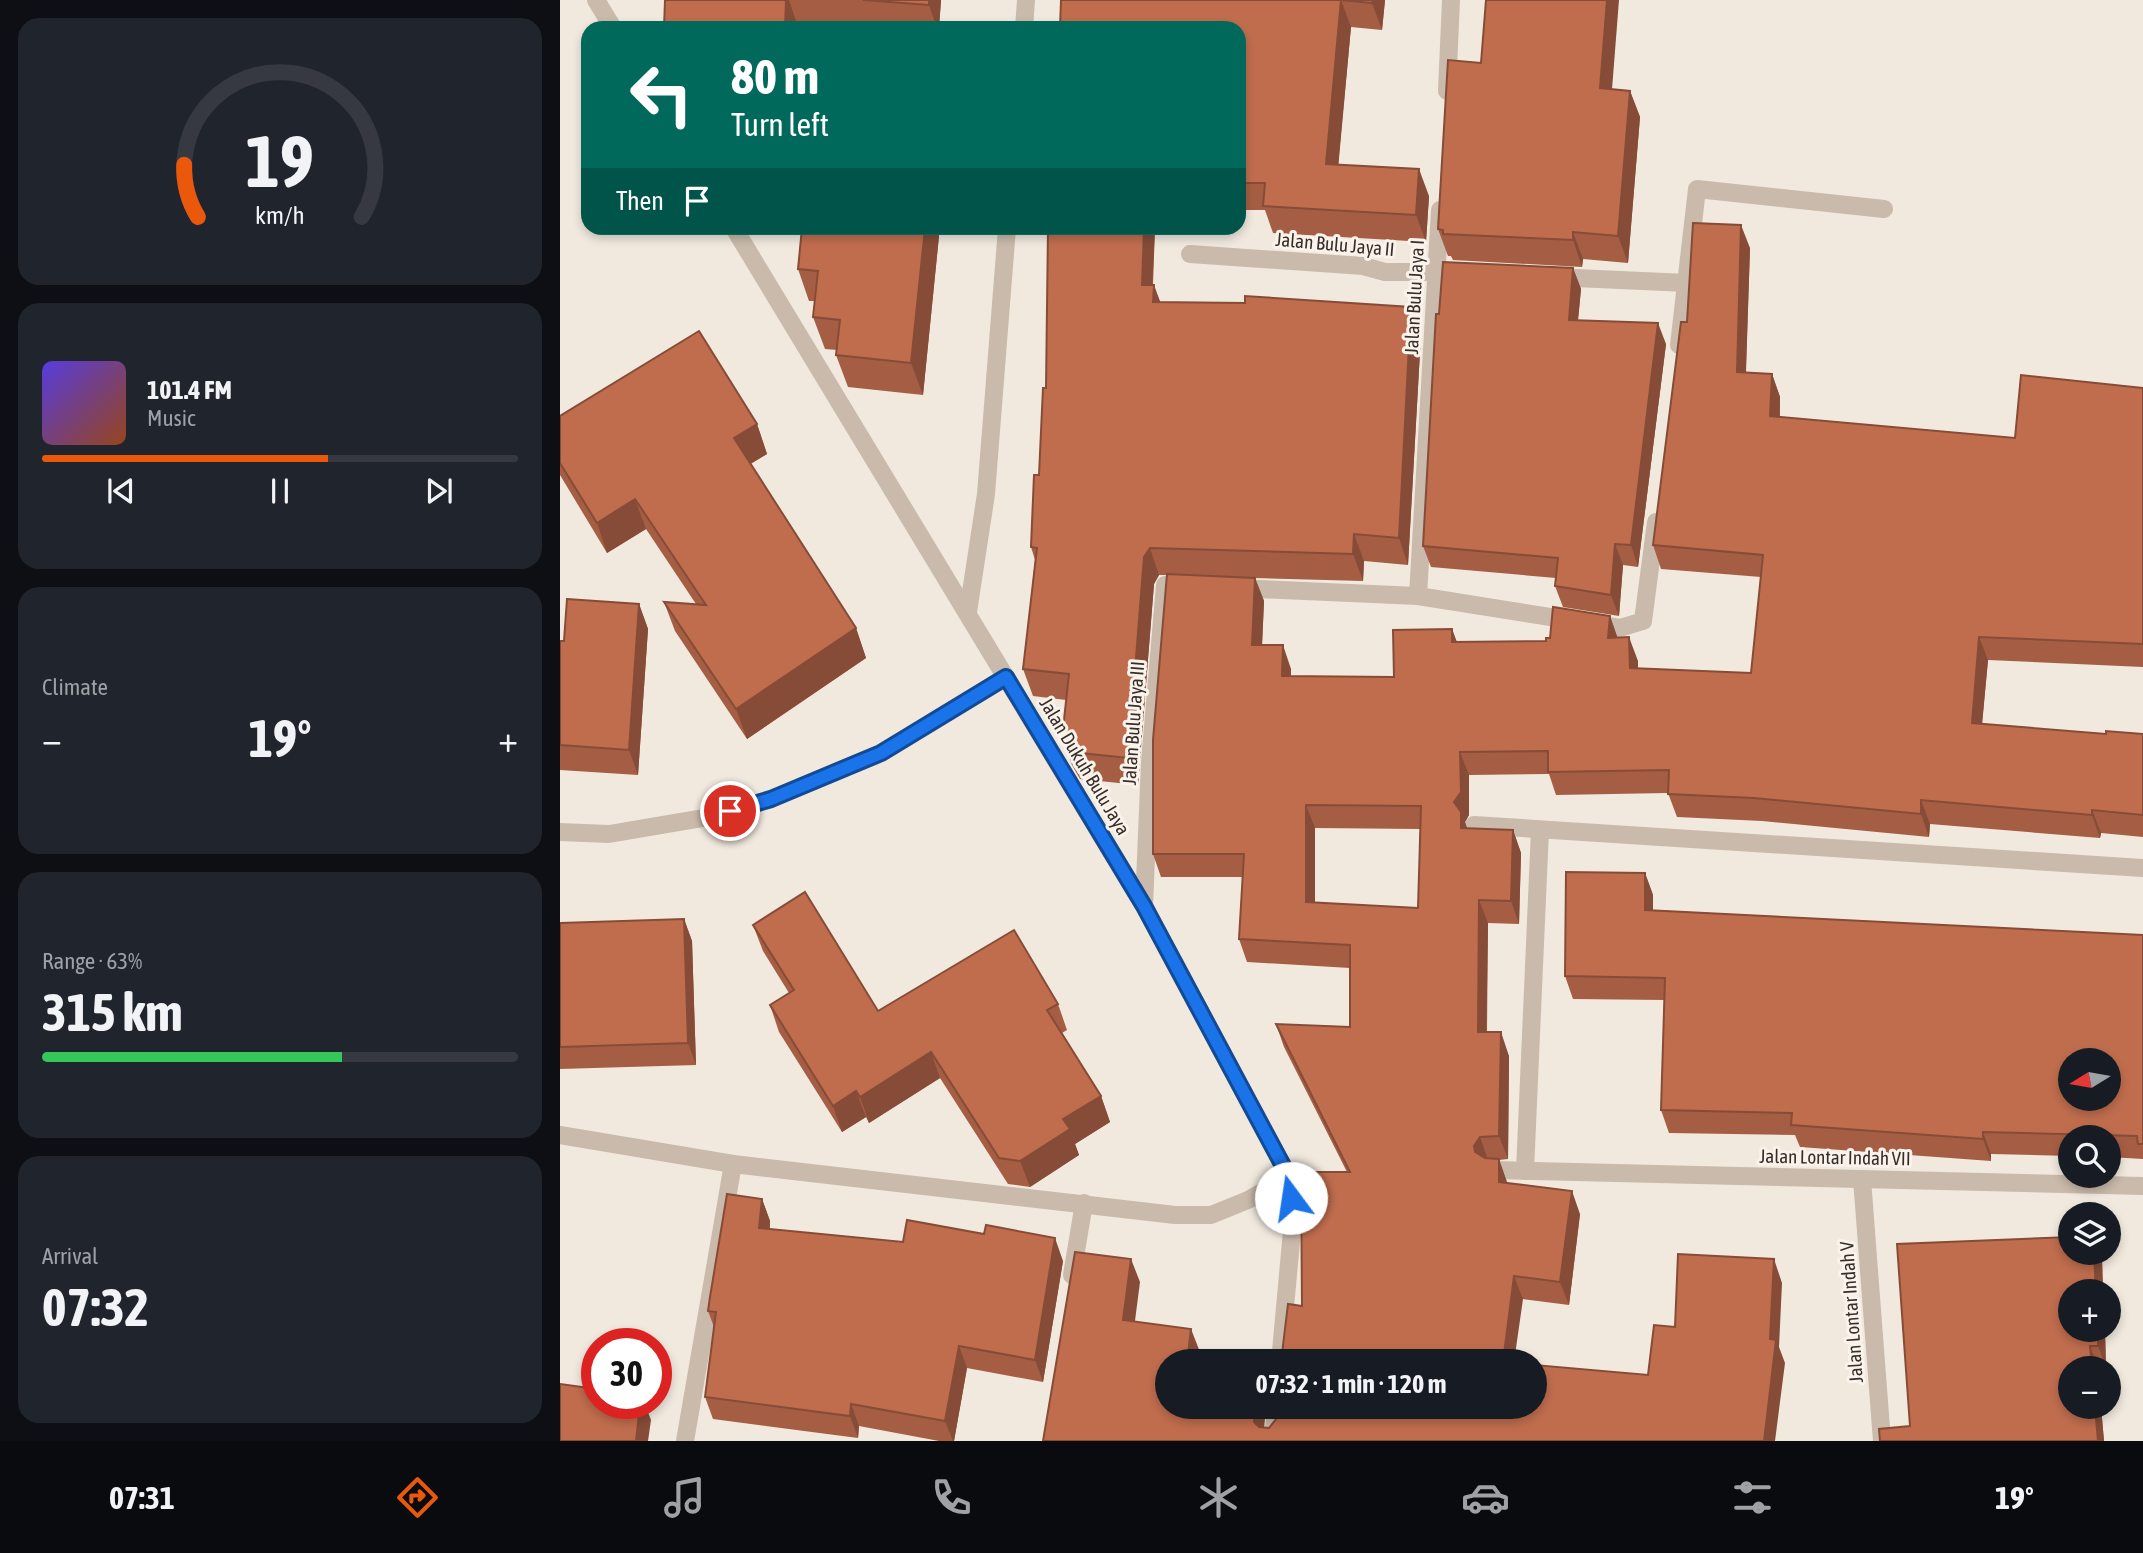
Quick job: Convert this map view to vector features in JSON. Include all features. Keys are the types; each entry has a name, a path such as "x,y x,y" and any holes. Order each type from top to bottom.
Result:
{"street":[{"path":"596,0 609,21"},
{"path":"1024,21 1026,0"},
{"path":"1446,108 1451,0"},
{"path":"1676,364 1697,189 1884,209"},
{"name":"Jalan Bulu Jaya I","path":"1418,596 1441,190"},
{"name":"Jalan Dukuh Bulu Jaya","path":"738,235 1144,906 1289,1177 1293,1220 1281,1349"},
{"path":"968,612 986,494 1006,235"},
{"name":"Jalan Bulu Jaya II","path":"1190,254 1363,266 1385,272 1465,272"},
{"path":"1534,276 1686,283"},
{"path":"1418,596 1620,628 1643,621 1659,499"},
{"name":"Jalan Bulu Jaya III","path":"1144,906 1150,762 1165,585 1418,596"},
{"path":"560,832 609,834 709,817 771,799 881,753 1006,677"},
{"path":"1474,825 2143,868"},
{"path":"1525,1171 1540,830"},
{"path":"560,1135 733,1164 1175,1215 1211,1215 1289,1177"},
{"path":"685,1441 733,1164"},
{"name":"Jalan Lontar Indah VII","path":"1494,1170 2143,1186"},
{"name":"Jalan Lontar Indah V","path":"1862,1179 1882,1441"},
{"path":"1069,1295 1084,1203"},
{"path":"1273,1441 1275,1419"}],"building":[{"path":"665,0 786,0 785,21 664,21"},
{"path":"863,0 929,0 929,5"},
{"path":"1061,0 1341,0 1326,164 1419,169 1416,215 1263,206 1265,183 1246,183 1246,21 1060,21"},
{"path":"1341,0 1373,0 1372,3"},
{"path":"1486,0 1607,0 1600,88 1630,91 1618,236 1573,232 1573,240 1443,234 1443,230 1438,229 1448,60 1481,63"},
{"path":"1693,223 1741,225 1737,372 1772,374 1770,416 2015,438 2021,375 2143,388 2143,644 1979,637 1972,723 2106,734 2106,731 2143,734 2143,815 2092,810 2092,815 1921,800 1921,814 1754,798 1668,794 1669,770 1548,772 1548,751 1460,752 1461,792 1454,802 1461,812 1461,828 1513,830 1511,901 1479,900 1478,1032 1501,1032 1499,1136 1480,1137 1474,1146 1475,1152 1485,1158 1499,1159 1499,1182 1572,1191 1560,1282 1514,1276 1505,1349 1283,1349 1288,1304 1302,1306 1301,1172 1350,1172 1276,1024 1350,1027 1350,945 1239,939 1244,854 1153,854 1153,740 1167,574 1255,578 1252,645 1283,645 1282,676 1394,677 1393,630 1452,629 1452,642 1546,641 1546,638 1550,638 1553,607 1610,616 1608,638 1629,637 1630,668 1751,673 1763,555 1653,545 1681,322 1687,322","holes":["1306,805 1421,806 1418,908 1306,902"]},
{"path":"801,235 924,235 911,363 836,355 840,320 813,317 818,271 798,269"},
{"path":"1048,235 1144,235 1142,285 1154,285 1153,302 1245,303 1245,296 1411,307 1399,538 1354,534 1353,554 1150,548 1144,557 1128,758 1071,752 1062,738 1069,674 1023,669 1037,548 1031,547 1034,475 1039,475 1043,388 1046,388"},
{"path":"1443,262 1573,268 1569,320 1658,323 1631,545 1615,544 1611,595 1555,586 1558,558 1423,546 1436,314 1439,314"},
{"path":"699,331 757,424 734,438 856,628 736,709 664,602 706,605 635,499 597,523 560,463 560,416"},
{"path":"567,599 639,604 629,750 560,745 560,641 564,641"},
{"path":"1566,872 1645,873 1645,910 2143,935 2143,1144 2138,1144 2137,1136 2121,1136 2121,1125 2058,1125 2058,1134 1983,1132 1983,1139 1791,1125 1792,1113 1661,1110 1665,978 1565,976"},
{"path":"805,892 878,1011 1014,930 1058,1004 1047,1010 1101,1096 1063,1119 1070,1129 1020,1161 999,1158 931,1052 860,1097 856,1091 833,1106 770,1005 794,990 753,925"},
{"path":"684,919 688,1043 560,1047 560,923"},
{"path":"727,1194 762,1199 759,1228 903,1242 907,1220 984,1234 986,1225 1055,1238 1035,1360 959,1346 945,1421 851,1404 850,1416 705,1397 716,1312 708,1311"},
{"path":"2058,1237 2058,1265 2095,1265 2095,1279 2058,1279 2058,1342 2098,1342 2098,1346 2090,1346 2091,1356 2058,1356 2058,1419 2096,1419 2098,1441 1880,1441 1879,1429 1910,1426 1897,1244"},
{"path":"1075,1252 1131,1259 1123,1320 1191,1329 1189,1349 1155,1349 1155,1419 1254,1419 1259,1427 1269,1428 1276,1419 1547,1419 1547,1366 1648,1375 1654,1325 1675,1327 1678,1254 1774,1259 1770,1339 1776,1340 1764,1441 1043,1441"},
{"path":"560,1384 581,1387 581,1419 638,1419 636,1441 560,1441"}],"route":[{"path":"730,811 771,799 881,753 1006,677 1144,906 1289,1177 1291,1198"}]}
